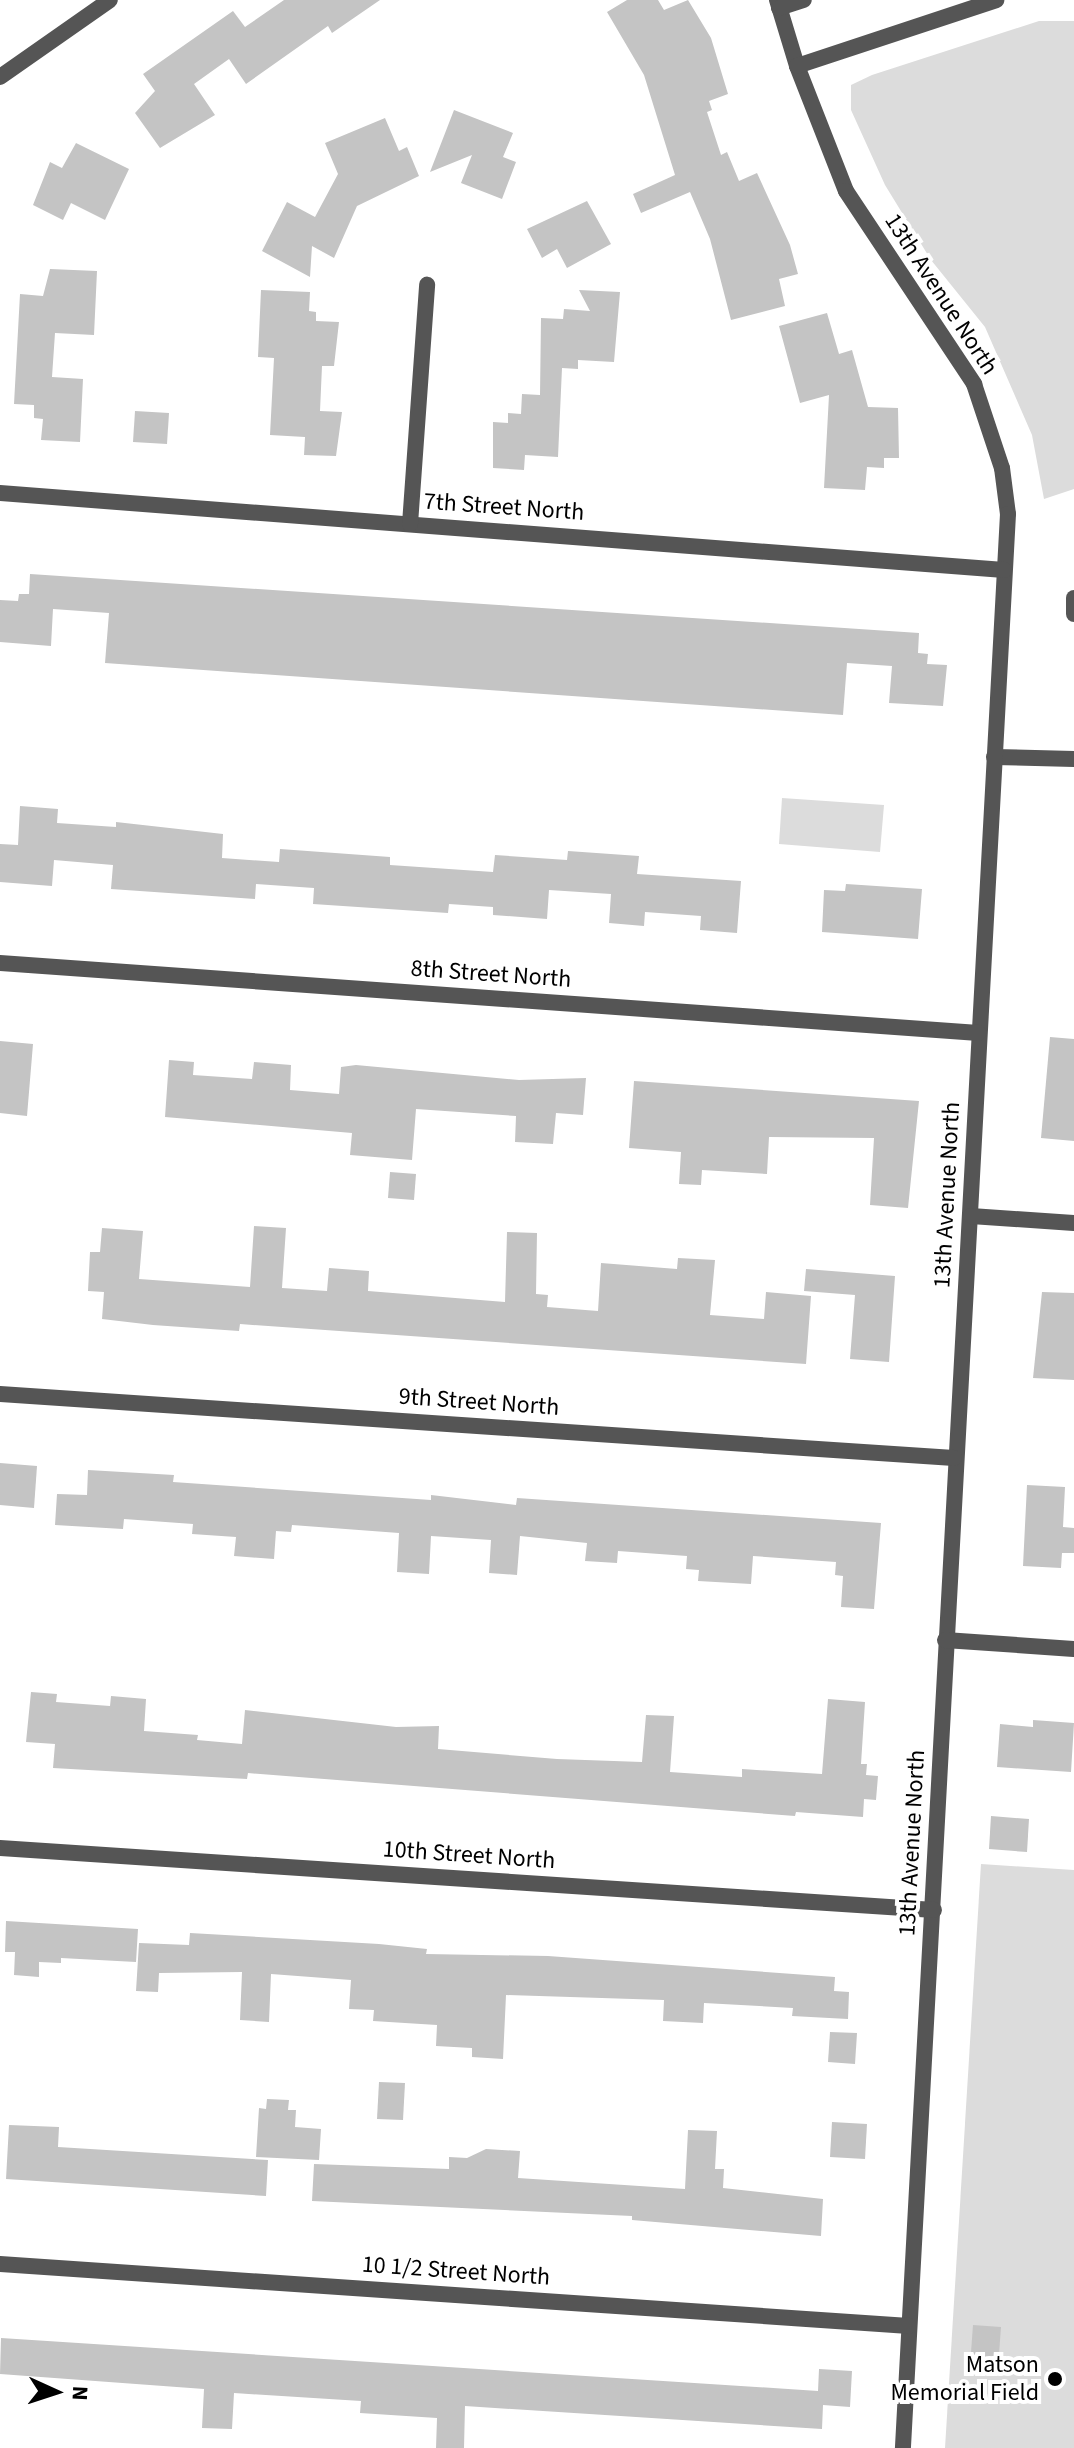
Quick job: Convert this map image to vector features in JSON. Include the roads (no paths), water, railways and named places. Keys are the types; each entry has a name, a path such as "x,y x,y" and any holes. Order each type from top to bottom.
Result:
{"street":[{"path":"0,77 110,0"},
{"path":"778,4 804,0"},
{"path":"797,66 996,0"},
{"name":"13th Avenue North","path":"778,4 797,66 846,191 974,384 1002,468 1008,514 971,1216 954,1458 934,1910 903,2448"},
{"path":"410,524 427,285"},
{"name":"7th Street North","path":"0,493 1004,570"},
{"path":"1074,598 1074,614"},
{"path":"994,757 1074,759"},
{"name":"8th Street North","path":"0,963 979,1033"},
{"path":"971,1216 1074,1223"},
{"name":"9th Street North","path":"0,1394 954,1458"},
{"path":"945,1640 1074,1649"},
{"name":"10th Street North","path":"0,1848 934,1910"},
{"name":"10 1/2 Street North","path":"0,2264 909,2326"}],"place":[{"name":"Matson Memorial Field","path":"1055,2379"}]}
